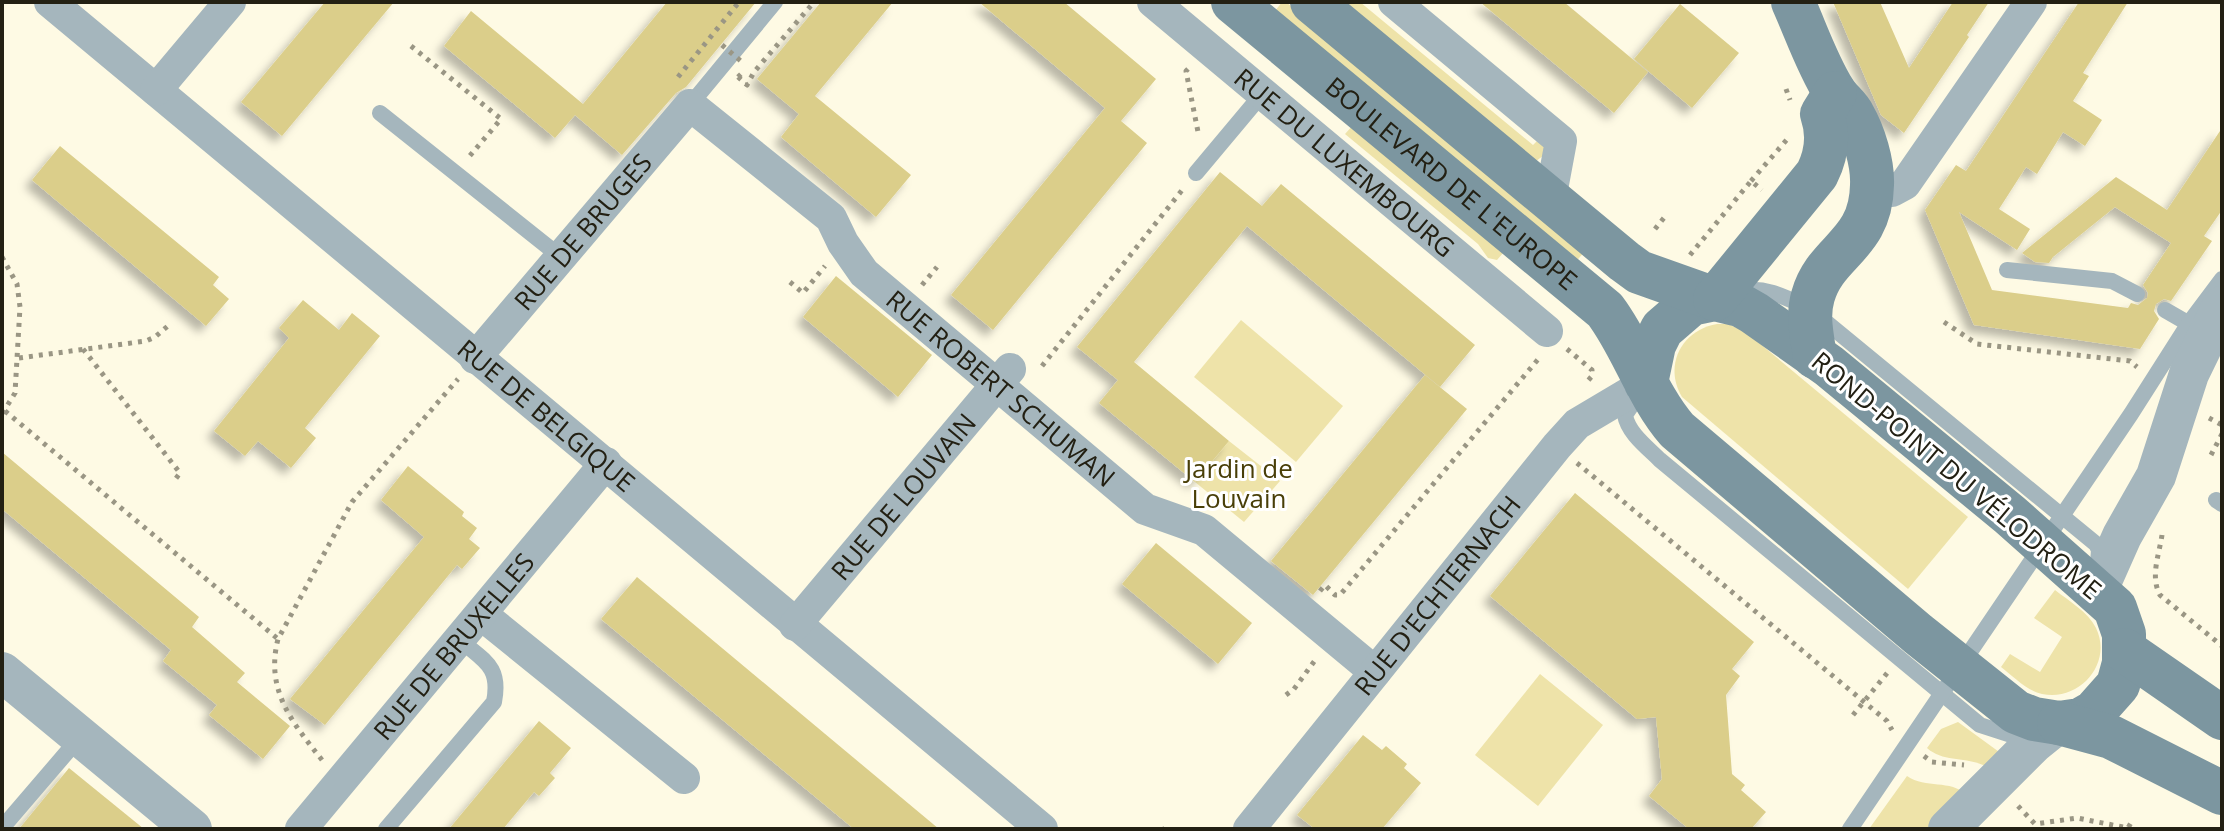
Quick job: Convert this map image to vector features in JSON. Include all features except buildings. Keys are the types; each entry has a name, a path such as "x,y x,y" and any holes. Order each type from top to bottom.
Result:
{"main road":[{"name":"BOULEVARD DE L'EUROPE","path":"1233,2 1608,314 1646,383"},
{"name":"BOULEVARD DE L'EUROPE","path":"1312,2 1639,272 1715,299"},
{"path":"1793,2 1835,93 1853,112 1870,163 1872,187 1862,229 1817,285 1810,309 1815,357"},
{"path":"1835,93 1822,114 1827,139 1823,162 1797,202 1715,299 1691,304 1667,323 1654,345 1646,383 1664,415 1677,430 1950,680 2034,719 2111,737 2222,793"},
{"path":"1823,162 1872,187"},
{"name":"ROND-POINT DU VÉLODROME","path":"1715,299 1740,305 1754,313 2052,529 2115,608 2120,618 2124,650 2118,685 2106,700 2087,716 2059,723"},
{"path":"2124,650 2222,718"}],"street":[{"name":"RUE DE BELGIQUE","path":"50,2 156,90 470,365 606,463 795,625 1042,829"},
{"path":"156,90 230,2"},
{"name":"RUE DU LUXEMBOURG","path":"1153,2 1551,335"},
{"path":"1394,2 1561,141 1550,200"},
{"path":"1872,187 1892,191 1905,184 2031,2"},
{"name":"RUE ROBERT SCHUMAN","path":"684,111 818,235 927,279 1004,376"},
{"name":"RUE DE BRUGES","path":"470,365 684,111"},
{"name":"RUE ROBERT SCHUMAN","path":"843,243 864,273 1156,492 1189,545 1321,653 1369,680"},
{"path":"1493,285 1547,263"},
{"path":"2098,590 2122,536 2156,476 2206,321"},
{"name":"RUE DE LOUVAIN","path":"795,625 1004,376"},
{"name":"RUE D'ECHTERNACH","path":"1249,829 1577,424 1646,383"},
{"name":"RUE DE BRUXELLES","path":"301,829 606,463"},
{"name":"RUE ROBERT SCHUMAN","path":"1172,517 1204,530 1369,680"},
{"path":"481,614 684,778"},
{"path":"2,672 192,829"},
{"path":"1948,829 2004,792 2059,723"}],"lane":[{"path":"684,111 775,2"},
{"path":"1200,168 1263,93"},
{"path":"380,113 562,258"},
{"path":"2007,270 2112,281 2137,294"},
{"path":"1850,829 2052,529 2206,321 2222,279"},
{"path":"1715,299 1750,289 1774,292 1810,309 2052,529"},
{"path":"2165,310 2206,321"},
{"path":"386,829 494,702 498,684 493,669 460,640"},
{"path":"2,828 81,736"}],"path":[{"path":"740,74 743,72 752,80 754,72 814,2"},
{"path":"722,45 742,62"},
{"path":"411,46 501,119 455,173"},
{"path":"1042,366 1200,168 1186,71 1207,47"},
{"path":"1684,259 1799,124"},
{"path":"1751,181 1772,198"},
{"path":"1655,229 1667,214"},
{"path":"790,282 803,293 843,243"},
{"path":"2,257 12,272 19,297 19,358 15,393 4,412 278,639"},
{"path":"1944,322 1977,344 2130,361 2144,373"},
{"path":"19,358 146,341 169,325"},
{"path":"1340,595 1551,335 1592,370 1592,376 1582,387"},
{"path":"83,349 180,473 174,481"},
{"path":"340,783 295,725 279,693 273,659 278,639 352,502 470,365"},
{"path":"2211,455 2222,434"},
{"path":"1573,460 1864,701 1887,721 1893,735 1932,762 1977,766 2035,824 2077,818 2128,828 2132,821"},
{"path":"2164,527 2155,586 2160,595 2222,646"},
{"path":"1286,695 1321,653"},
{"path":"1853,715 1894,665"}],"green space":[{"path":"1282,2 1286,2 1586,250 1573,265 1272,15"},
{"path":"1336,2 1360,2 1533,145 1540,138 1544,144 1544,155 1535,162"},
{"path":"1355,123 1503,253 1497,260 1488,258 1478,244 1345,134"},
{"path":"1241,320 1343,406 1296,462 1194,377"},
{"path":"1717,324 1728,324 1746,332 1968,517 1908,589 1682,397 1675,373 1679,351 1694,333"},
{"name":"Jardin de Louvain","path":"1229,441 1280,481 1244,522 1195,482"},
{"path":"2055,590 2088,617 2100,641 2100,654 2090,677 2069,692 2056,695 2031,690 2001,667 2010,654 2040,672 2062,637 2034,618"},
{"path":"1540,674 1603,725 1538,806 1475,755"},
{"path":"1958,722 2006,757 1993,771 1976,763 1942,756 1927,748 1941,729"},
{"path":"1907,776 1953,787 1967,795 1933,829 1869,829"}]}
